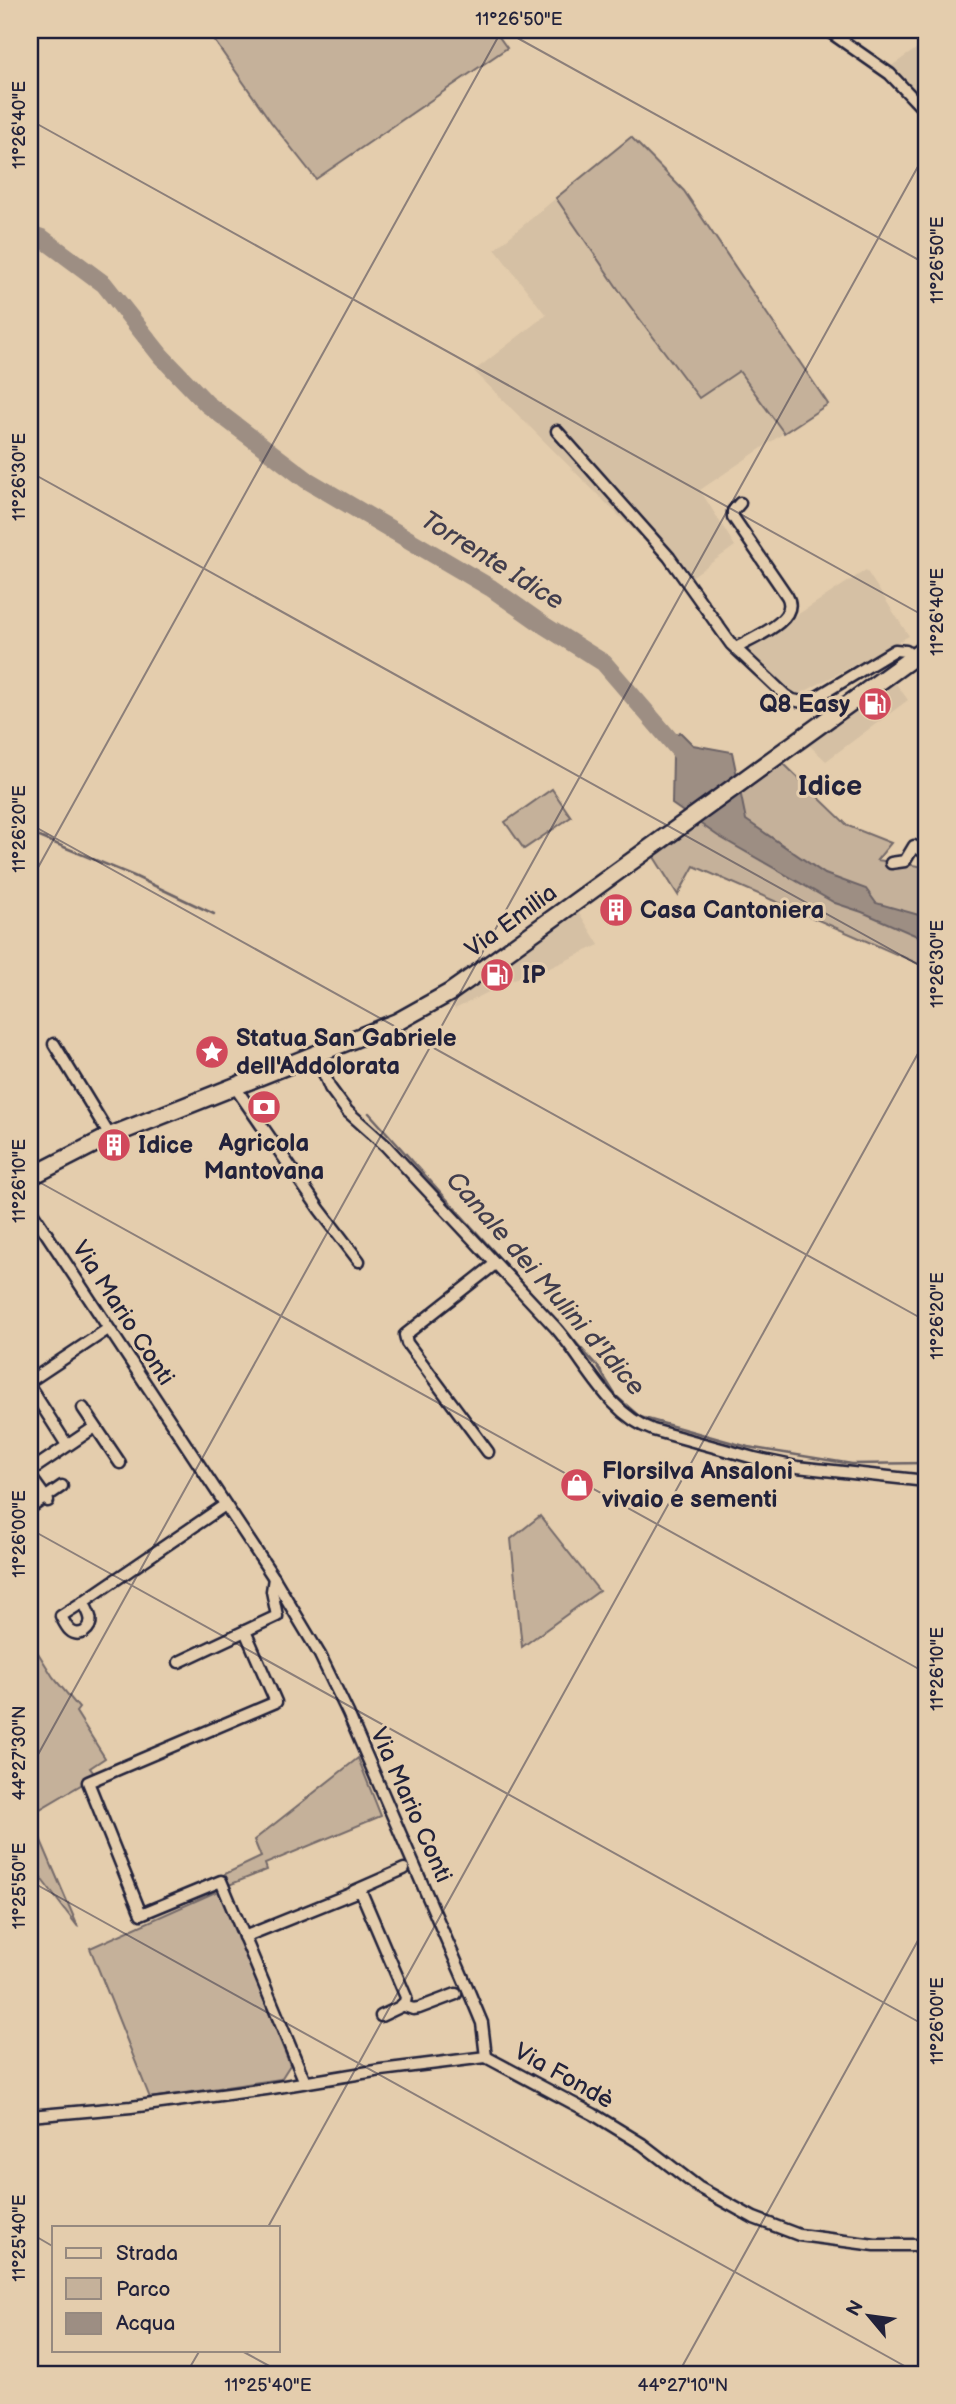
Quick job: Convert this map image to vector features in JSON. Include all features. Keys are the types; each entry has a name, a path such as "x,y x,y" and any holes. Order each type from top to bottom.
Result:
{"main road":[{"name":"Via Emilia","path":"30,1177 110,1136 397,1021 449,993 920,653"}],"street":[{"path":"827,30 890,74 926,112"},
{"name":"Via Emilia","path":"557,430 669,557 722,632 785,695 804,703 819,697 895,650 920,653"},
{"path":"736,648 783,620 791,602 733,517 733,511 740,503"},
{"path":"877,661 889,660 898,669"},
{"path":"891,863 905,861 914,846 926,853"},
{"path":"54,1044 110,1136"},
{"path":"316,1054 330,1088 347,1111 385,1145 574,1348 612,1402 639,1425 786,1465 926,1481"},
{"path":"235,1087 320,1210 359,1261"},
{"name":"Via Mario Conti","path":"30,1209 274,1578 320,1655 424,1886 482,2023 486,2057"},
{"path":"488,1452 407,1343 405,1335 495,1264"},
{"path":"30,1381 108,1329"},
{"path":"30,1388 66,1445"},
{"path":"83,1408 120,1463"},
{"path":"46,1499 30,1473 95,1427"},
{"path":"30,1508 62,1486"},
{"path":"83,1602 225,1505"},
{"path":"179,1662 276,1616 272,1591 274,1578"},
{"path":"245,1631 276,1702 89,1782 141,1914 221,1881 305,2082"},
{"path":"244,1937 404,1869"},
{"path":"354,1892 362,1894 406,1997 402,2005 381,2015"},
{"path":"402,2005 419,2008 457,1994"},
{"name":"Via Fondè","path":"30,2116 131,2108 486,2057 593,2114 642,2144 698,2187 754,2218 799,2235 875,2245 926,2245"}],"shaded area":[{"path":"926,42 926,113 890,67"},
{"path":"556,198 627,302 699,398 739,371 784,433 700,490 735,546 683,583 474,371 546,315 495,249"},
{"path":"866,570 909,636 796,696 745,649"},
{"path":"894,681 908,700 826,761 809,745"},
{"path":"578,911 599,945 539,973 536,968 455,1009 450,1003"}],"green space":[{"path":"207,30 494,30 507,48 316,179 271,122"},
{"path":"631,137 684,191 828,404 784,433 739,371 699,398 627,302 556,198"},
{"path":"783,763 848,826 891,843 877,860 926,867 926,967 694,866 678,895 654,857"},
{"path":"552,789 571,817 524,849 505,822"},
{"path":"540,1516 599,1591 522,1647 511,1539"},
{"path":"30,1640 53,1677 79,1708 76,1712 105,1758 90,1768 96,1776 30,1815"},
{"path":"358,1758 381,1816 265,1864 267,1870 229,1885 225,1874 261,1857 254,1840"},
{"path":"30,1815 78,1927 30,1864"},
{"path":"220,1890 290,2065 281,2079 150,2098 90,1948"}],"water":[{"path":"680,732 693,745 732,752 746,820 825,874 866,889 876,903 926,917 926,940 835,903 718,836 672,804 673,755 664,743"}],"waterway":[{"name":"Torrente Idice","path":"30,234 42,238 104,284 161,356 207,404 307,480 491,588 604,663 685,757"},
{"name":"Canale dei Mulini d'Idice","path":"30,833 134,876 214,914"},
{"name":"Canale dei Mulini d'Idice","path":"369,1113 598,1367 616,1396 640,1417 748,1447 852,1464 926,1463"}],"place":[{"name":"Q8 Easy","path":"875,704"},
{"name":"Casa Cantoniera","path":"616,910"},
{"name":"IP","path":"497,975"},
{"name":"Statua San Gabriele dell'Addolorata","path":"212,1052"},
{"name":"Agricola Mantovana","path":"264,1107"},
{"name":"Idice","path":"114,1145"},
{"name":"Florsilva Ansaloni vivaio e sementi","path":"577,1485"}],"district":[{"name":"Idice","path":"830,786"}]}
